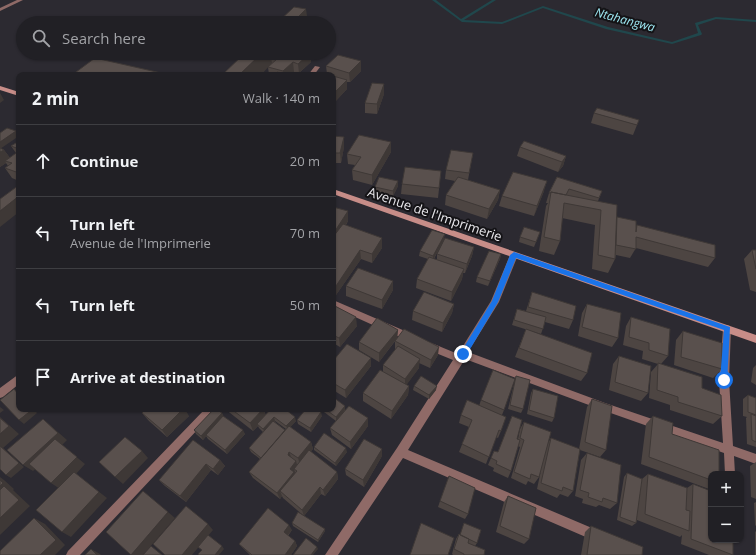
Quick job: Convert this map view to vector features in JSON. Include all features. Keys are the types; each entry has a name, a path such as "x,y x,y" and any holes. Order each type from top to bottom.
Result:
{"street":[{"path":"0,10 21,0"},
{"path":"314,72 317,67"},
{"path":"0,88 16,93"},
{"name":"Avenue de l'Imprimerie","path":"336,192 756,339"},
{"path":"331,555 401,452 495,302 514,255"},
{"path":"336,304 461,357 756,459"},
{"path":"727,329 724,380 730,471"},
{"path":"0,394 16,381"},
{"path":"72,555 208,412"},
{"path":"401,452 606,539"}],"building":[{"path":"294,7 306,9 299,16 284,16"},
{"path":"338,55 361,61 349,73 326,66 333,60 336,60"},
{"path":"92,60 104,60 157,72 76,72"},
{"path":"238,60 255,60 242,72 225,72"},
{"path":"276,60 302,60 298,64 293,62 283,71 268,67"},
{"path":"336,77 347,80 336,91"},
{"path":"372,83 384,84 377,104 365,103"},
{"path":"597,108 639,120 637,125 594,113"},
{"path":"7,128 16,131 0,142 0,133"},
{"path":"359,135 391,142 372,175 352,170 361,157 347,154"},
{"path":"336,136 344,137 340,153 336,153"},
{"path":"524,141 566,156 562,162 520,147"},
{"path":"16,143 16,148 11,146"},
{"path":"451,150 473,153 469,173 446,170"},
{"path":"16,153 16,172 5,168 12,163 5,161"},
{"path":"405,167 441,171 439,188 402,184"},
{"path":"513,172 547,181 537,206 502,196"},
{"path":"379,177 398,181 393,191 375,187"},
{"path":"458,177 500,190 489,209 446,195"},
{"path":"557,177 602,191 599,198 569,189 566,195 551,192 549,193"},
{"path":"16,187 16,198 0,211 0,199"},
{"path":"551,192 617,205 615,259 598,255 601,210 564,203 560,241 544,237"},
{"path":"336,208 348,211 336,229"},
{"path":"617,217 636,221 636,232 637,225 715,245 715,258 636,237 636,249 616,245"},
{"path":"343,224 382,238 372,254 360,250 336,286 336,233"},
{"path":"524,227 540,232 536,242 520,237"},
{"path":"432,230 445,234 433,256 420,251"},
{"path":"445,238 474,247 467,264 437,254"},
{"path":"752,250 756,250 756,269"},
{"path":"489,251 501,254 490,281 477,277"},
{"path":"429,257 464,269 452,292 417,279"},
{"path":"358,268 393,281 382,300 346,286"},
{"path":"424,292 454,304 443,323 413,311"},
{"path":"532,292 576,306 573,320 528,307"},
{"path":"587,304 621,313 618,338 582,327"},
{"path":"336,307 356,317 339,338 336,336"},
{"path":"517,309 546,317 543,329 514,320"},
{"path":"631,317 670,329 668,356 649,350 649,343 629,337"},
{"path":"377,318 398,330 379,353 359,342"},
{"path":"404,329 439,347 431,360 395,341"},
{"path":"526,329 592,353 587,373 519,348"},
{"path":"683,331 722,343 722,369 681,357"},
{"path":"347,344 371,358 345,390 336,385 336,357"},
{"path":"398,346 420,359 405,379 383,365"},
{"path":"619,356 651,366 648,393 615,382"},
{"path":"658,363 702,377 702,388 721,395 722,416 678,402 678,397 657,390"},
{"path":"380,370 409,386 392,411 363,393"},
{"path":"493,370 515,379 504,410 481,400"},
{"path":"421,376 437,386 429,395 414,386"},
{"path":"516,376 530,380 523,409 510,405"},
{"path":"14,389 16,391 16,412 29,412 19,420 0,400"},
{"path":"533,389 558,396 554,418 529,410"},
{"path":"748,395 756,398 756,415 748,412"},
{"path":"336,399 345,406 336,417 329,412 336,412"},
{"path":"592,399 612,406 606,450 585,442"},
{"path":"467,400 506,417 501,431 499,430 489,457 462,444 472,420 461,415"},
{"path":"349,406 368,418 350,442 330,428"},
{"path":"143,412 180,412 162,430 142,413"},
{"path":"211,412 222,413 201,436 194,430"},
{"path":"235,412 260,412 250,423"},
{"path":"268,412 289,412 295,417 286,426 274,417 263,429 257,424"},
{"path":"304,412 321,412 310,428 297,420"},
{"path":"751,414 756,416 756,442 752,440"},
{"path":"223,416 243,430 225,450 206,435"},
{"path":"512,416 522,420 517,439 520,440 511,471 496,464 497,461 491,458 494,451 498,452"},
{"path":"653,416 673,423 672,434 719,450 719,471 708,471 708,479 649,457"},
{"path":"0,418 9,426 0,434"},
{"path":"43,419 58,433 23,465 7,450"},
{"path":"273,421 285,430 261,458 249,448"},
{"path":"524,422 551,432 539,477 531,474 530,479 514,472 524,440 520,438"},
{"path":"289,426 311,442 298,458 289,452 288,455 296,461 290,469 294,472 277,493 249,472"},
{"path":"324,433 346,448 335,463 314,447"},
{"path":"125,437 142,451 115,477 99,462"},
{"path":"551,438 580,449 573,491 563,487 562,491 541,483"},
{"path":"55,439 77,457 51,483 29,464"},
{"path":"364,439 382,449 363,480 345,469"},
{"path":"193,440 220,460 213,469 206,464 180,496 159,480"},
{"path":"0,446 19,463 6,475 0,469"},
{"path":"309,450 337,472 323,490 320,487 302,510 280,491 297,471 294,469"},
{"path":"587,453 621,465 617,503 603,498 602,502 588,497 589,493 580,490"},
{"path":"74,472 99,492 62,532 36,510"},
{"path":"627,473 642,479 636,523 620,517"},
{"path":"648,474 687,488 686,510 690,511 689,531 645,514"},
{"path":"449,476 475,488 468,514 440,501"},
{"path":"693,484 708,490 708,543 733,543 733,555 691,539"},
{"path":"4,486 19,500 0,518 0,490"},
{"path":"143,491 168,512 131,555 106,532"},
{"path":"508,496 536,508 529,539 500,526"},
{"path":"186,506 208,524 182,555 165,555 153,544"},
{"path":"268,508 289,525 284,532 295,541 285,555 252,555 239,544"},
{"path":"298,512 325,529 318,540 292,523"},
{"path":"34,518 56,540 40,555 0,555 0,551"},
{"path":"421,523 454,538 448,555 410,555"},
{"path":"464,523 481,530 477,543 460,535"},
{"path":"591,526 643,547 642,555 587,555"},
{"path":"459,534 469,539 468,543 485,550 484,555 464,555 454,549"},
{"path":"208,535 222,546 215,555 199,555 198,554 202,550 198,547"},
{"path":"306,538 317,547 311,555 293,555"},
{"path":"151,546 162,555 143,555"},
{"path":"91,549 97,555 85,555"}],"waterway":[{"name":"Ntahangwa","path":"434,0 462,21 502,23 543,7 607,28 672,43 700,34 696,24 716,18 756,21"},
{"path":"462,20 494,0"}],"route":[{"path":"463,354 495,302 514,255 727,329 724,380"}]}
